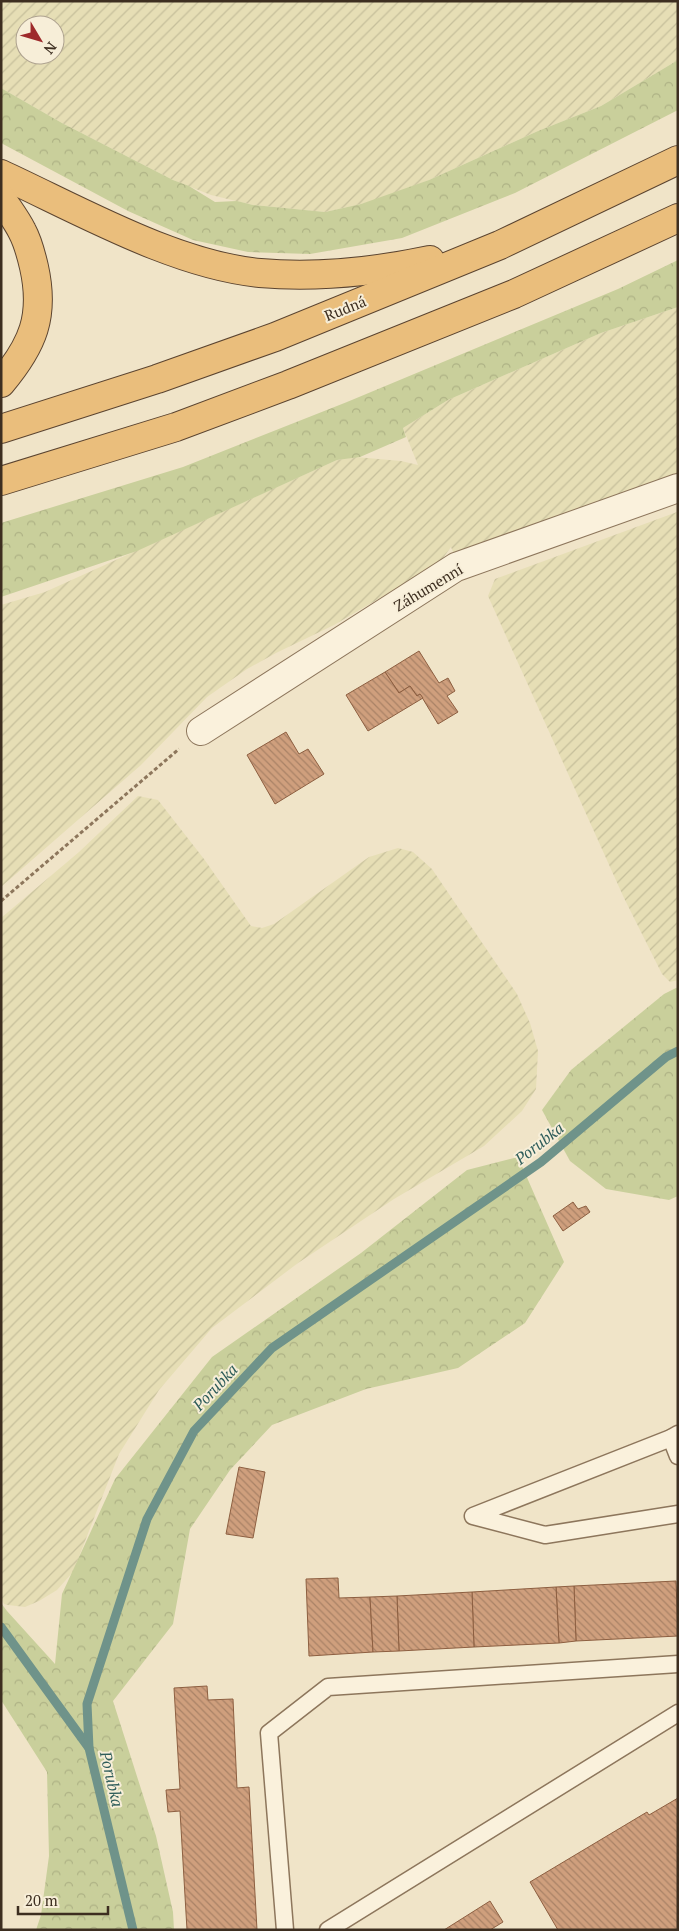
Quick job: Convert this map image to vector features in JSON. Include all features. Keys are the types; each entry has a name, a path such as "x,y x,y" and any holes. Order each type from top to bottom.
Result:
{"highway":[{"name":"Rudná","path":"1,429 157,379 276,337 500,244 678,160"},
{"path":"1,174 160,247 214,264 258,273 322,276 387,269 500,244"},
{"path":"1,198 22,231 30,252 39,298 37,321 28,346 1,383"},
{"path":"1,481 176,426 288,385 514,294 678,218"}],"street":[{"name":"Záhumenní","path":"200,731 456,567 678,488"}],"lane":[{"path":"678,1456 674,1436 473,1516 545,1535 678,1514"},
{"path":"285,1930 269,1733 328,1687 678,1664"},
{"path":"328,1930 678,1713"}],"path":[{"path":"1,901 200,731"}],"shaded area":[{"path":"1,1 678,1 678,60 601,106 383,198 325,212 253,205 211,195 173,180 62,123 1,88"},
{"path":"678,307 678,482 456,559 451,547 440,562 426,571 334,625 247,669 207,697 141,765 1,887 1,605 45,592 337,460 356,457 401,461 418,465 403,428 448,400 601,333"},
{"path":"677,512 678,980 670,982 662,974 624,898 488,596 495,579"},
{"path":"138,796 158,800 204,859 251,926 262,928 274,924 369,857 398,848 413,852 432,869 517,994 530,1023 538,1051 536,1089 522,1111 484,1146 394,1199 298,1263 212,1328 159,1390 119,1454 73,1572 57,1590 39,1601 25,1607 8,1605 4,1604 1,1598 1,918 79,852"}],"green space":[{"path":"678,60 678,110 515,193 402,238 310,254 248,252 193,240 128,211 1,143 1,88 62,123 173,180 189,186 215,202 237,201 253,205 325,212 361,204 429,180 538,131 601,106"},
{"path":"678,260 678,307 601,333 448,400 403,428 406,437 360,457 337,460 137,551 1,597 1,523 183,467 347,402 618,289"},
{"path":"678,987 678,1196 669,1200 606,1189 570,1161 542,1110 571,1070 664,994"},
{"path":"518,1157 564,1262 525,1323 458,1368 366,1389 272,1425 230,1470 190,1529 173,1624 113,1701 156,1836 173,1912 174,1930 36,1930 41,1915 49,1856 47,1772 1,1700 1,1603 55,1664 62,1594 115,1479 212,1357 361,1253 467,1170"}],"building":[{"path":"419,651 439,683 448,678 455,691 447,696 458,712 438,724 420,694 417,696 410,686 399,693 385,672"},
{"path":"385,672 399,693 410,686 417,696 420,694 423,698 368,731 346,695"},
{"path":"286,732 299,754 308,749 324,774 275,804 247,755"},
{"path":"573,1202 578,1209 586,1206 590,1212 563,1231 553,1216"},
{"path":"239,1467 265,1472 253,1538 226,1534"},
{"path":"338,1578 339,1598 370,1597 373,1652 309,1656 306,1579"},
{"path":"676,1581 678,1636 576,1641 574,1586"},
{"path":"574,1586 576,1641 559,1643 556,1587"},
{"path":"556,1587 559,1643 474,1647 472,1592"},
{"path":"472,1592 474,1647 399,1651 397,1596"},
{"path":"397,1596 399,1651 373,1652 370,1597"},
{"path":"207,1686 208,1700 233,1699 237,1788 249,1787 257,1930 187,1930 180,1811 168,1812 166,1790 180,1789 174,1688"},
{"path":"678,1798 678,1930 558,1930 530,1882 647,1812 649,1815"},
{"path":"490,1901 503,1922 490,1930 444,1930"}],"waterway":[{"name":"Porubka","path":"133,1930 89,1748 87,1704 147,1519 194,1431 272,1348 541,1162 666,1057 678,1051"},
{"path":"1,1627 89,1748"}]}
